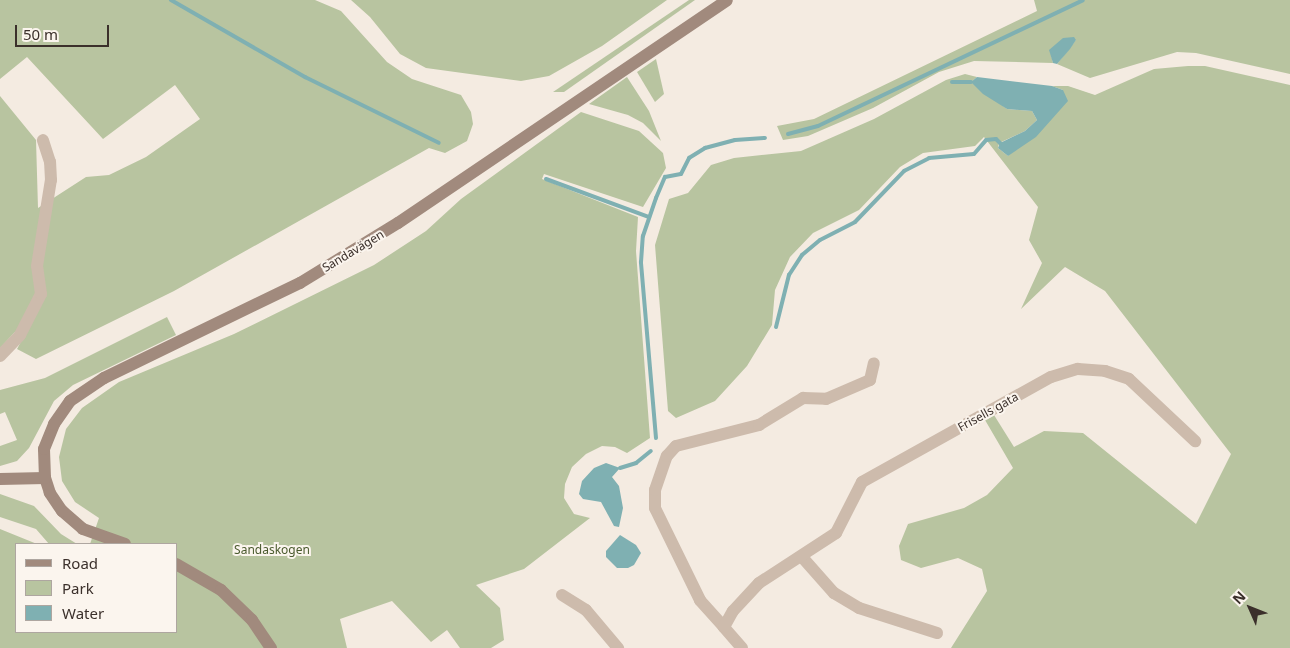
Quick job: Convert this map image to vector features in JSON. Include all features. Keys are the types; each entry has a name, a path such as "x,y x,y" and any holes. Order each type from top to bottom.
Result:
{"street":[{"name":"Sandavägen","path":"45,478 44,449 54,424 77,397 104,378 300,283 398,223 727,0"},
{"path":"0,356 20,335 41,294 37,266 51,180 50,162 42,140"},
{"path":"742,648 700,600 655,508 656,490 667,456 676,446 759,425 802,398 826,399 870,380 874,363"},
{"name":"Frisells gata","path":"724,627 732,611 759,583 836,534 862,482 1051,377 1078,369 1105,371 1129,379 1195,441"},
{"path":"0,480 45,478 62,511 83,529 122,543"},
{"path":"802,557 834,593 859,608 937,633"},
{"path":"178,565 221,590 252,620 271,648"},
{"path":"562,595 586,610 618,648"}],"green space":[{"path":"0,0 315,0 341,11 387,62 412,79 461,95 471,112 473,124 467,141 445,153 429,148 174,291 36,359 17,349 42,303 0,348 0,96 36,140 38,208 86,177 109,175 146,157 200,119 175,85 103,139 27,57 0,79"},
{"path":"351,0 667,0 602,46 549,76 521,81 426,68 400,54 370,17"},
{"path":"689,0 695,0 564,92 553,92"},
{"path":"1034,0 1290,0 1290,74 1196,53 1177,52 1090,78 1057,64 1076,40 1050,50 1053,63 974,61 939,72 873,108 808,136 783,140 777,126 814,119 1037,11"},
{"path":"656,59 664,94 655,102 637,72"},
{"path":"1205,66 1290,85 1290,648 951,648 987,591 982,569 958,558 921,568 901,560 899,546 908,524 964,508 987,495 1013,468 985,420 994,415 1014,447 1044,431 1083,433 1196,524 1231,454 1105,291 1065,267 1021,309 1042,263 1029,240 1038,207 984,137 975,146 923,153 900,167 859,210 813,233 790,257 775,290 772,325 747,366 715,401 676,418 668,411 655,245 669,199 688,193 711,165 734,158 801,151 874,119 946,80 965,74 977,77 971,82 1007,109 1032,111 1037,120 1025,131 999,143 998,148 1008,156 1063,90 1052,86 1068,86 1095,95 1154,69"},
{"path":"627,77 649,111 661,141 643,123 628,115 589,104"},
{"name":"Sandaskogen","path":"581,112 639,131 663,153 666,168 643,207 544,174 542,179 638,217 636,251 650,438 627,453 615,447 602,446 586,454 572,467 565,484 564,498 574,514 590,518 524,569 476,585 500,608 504,640 491,648 460,648 447,630 431,642 392,601 340,619 347,648 0,648 0,529 35,543 15,543 15,633 178,633 178,543 90,543 99,518 75,502 62,481 59,457 66,429 82,408 119,382 234,334 374,265 426,231 461,199"},
{"path":"167,317 176,335 73,385 54,401 29,448 17,461 0,466 0,446 17,440 5,412 0,414 0,390 45,378"},
{"path":"0,494 34,506 61,534 75,543 48,543 36,529 0,517"}],"water":[{"path":"1074,37 1076,40 1070,49 1057,64 1053,63 1049,50 1063,38"},
{"path":"977,77 1052,86 1063,90 1068,101 1036,137 1008,156 998,148 1000,143 1025,131 1037,120 1032,111 1007,109 983,94 971,82"},
{"path":"606,463 620,468 612,477 619,486 623,508 619,527 614,526 601,502 583,499 579,494 582,481 594,468"},
{"path":"620,535 636,545 641,553 634,565 628,568 617,568 606,557 606,551"}],"waterway":[{"path":"171,0 305,77 439,143"},
{"path":"788,134 818,126 1083,0"},
{"path":"952,82 971,82"},
{"path":"656,438 641,262 643,236 656,198 665,177 681,174 689,158 705,148 735,140 765,138"},
{"path":"776,327 789,275 802,255 820,240 855,222 904,171 929,158 974,154 986,140 996,139 1000,143"},
{"path":"546,179 649,217"},
{"path":"620,468 636,463 651,451"}]}
